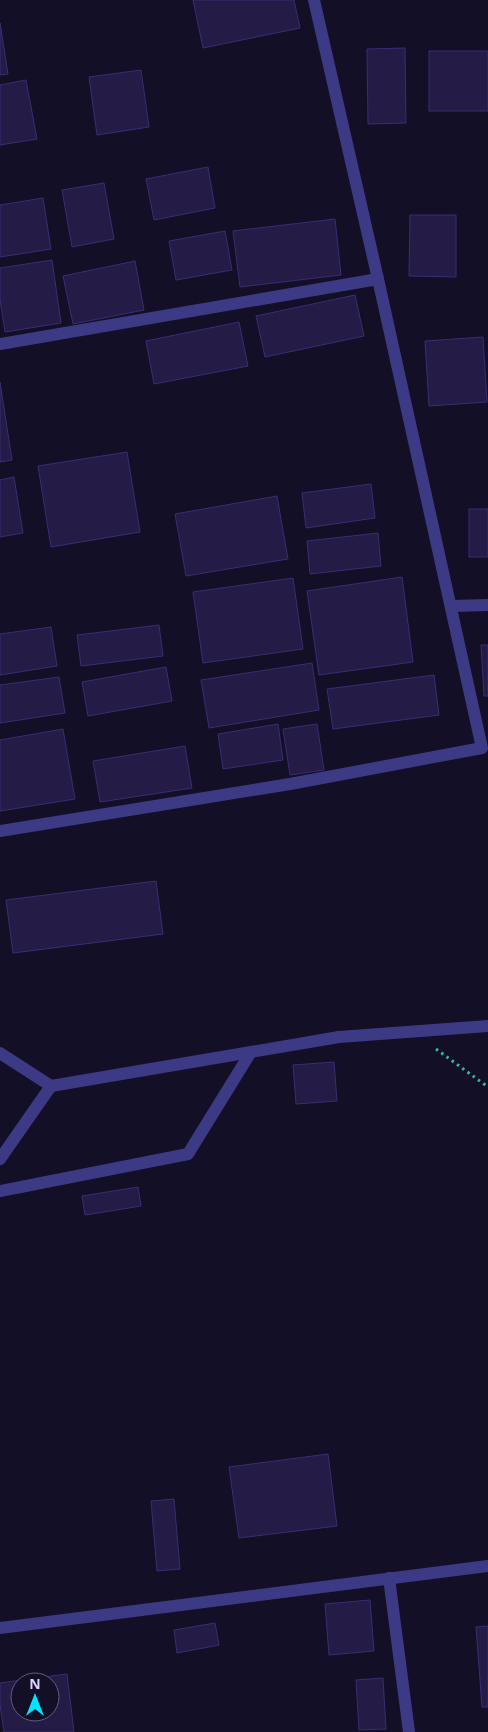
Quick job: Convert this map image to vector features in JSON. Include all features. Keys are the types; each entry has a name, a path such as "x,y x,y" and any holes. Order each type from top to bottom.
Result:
{"street":[{"path":"0,831 290,784 482,748 452,606 314,0"},
{"path":"0,344 378,279"},
{"path":"452,606 488,605"},
{"path":"0,1053 51,1086 339,1037 488,1026"},
{"path":"0,1191 188,1154 251,1052"},
{"path":"0,1159 51,1086"},
{"path":"0,1628 488,1566"},
{"path":"389,1578 409,1732"}],"path":[{"path":"414,1031 453,1063 488,1086"}],"building":[{"path":"193,0 294,0 300,28 203,48"},
{"path":"0,23 8,74 0,75"},
{"path":"405,48 406,123 368,124 367,49"},
{"path":"429,51 488,51 488,111 429,111"},
{"path":"141,70 149,127 97,135 89,77"},
{"path":"26,80 37,139 0,145 0,85"},
{"path":"208,167 215,208 154,220 146,179"},
{"path":"104,183 114,239 72,247 62,190"},
{"path":"43,198 51,249 0,257 0,205"},
{"path":"410,215 456,215 456,277 409,276"},
{"path":"335,219 341,275 240,287 233,231"},
{"path":"225,231 232,270 176,280 169,241"},
{"path":"52,260 61,323 5,332 0,300 0,268"},
{"path":"135,261 144,310 73,324 63,276"},
{"path":"355,295 364,336 265,357 256,316"},
{"path":"239,322 248,366 154,384 146,341"},
{"path":"483,337 487,402 429,406 425,341"},
{"path":"0,382 12,460 0,462"},
{"path":"127,452 140,532 51,547 38,466"},
{"path":"14,477 23,533 0,537 0,480"},
{"path":"371,484 375,518 306,528 302,493"},
{"path":"277,496 288,559 186,576 175,514"},
{"path":"469,509 488,509 488,557 469,557"},
{"path":"378,533 381,566 310,574 307,541"},
{"path":"402,577 413,662 319,675 307,591"},
{"path":"293,578 303,649 203,663 193,592"},
{"path":"159,625 163,656 81,666 77,635"},
{"path":"51,627 57,666 0,675 0,634"},
{"path":"481,645 488,645 488,696 484,696"},
{"path":"312,663 319,710 209,728 201,680"},
{"path":"166,667 172,701 88,716 82,682"},
{"path":"434,675 439,715 333,729 327,689"},
{"path":"59,677 65,713 0,723 0,685"},
{"path":"278,724 283,760 223,769 218,734"},
{"path":"317,724 324,770 290,775 283,729"},
{"path":"63,729 75,799 0,811 0,740"},
{"path":"185,746 192,788 100,802 93,761"},
{"path":"156,881 163,934 13,953 6,900"},
{"path":"334,1062 337,1101 296,1104 293,1065"},
{"path":"138,1187 141,1206 85,1215 82,1196"},
{"path":"328,1454 337,1526 239,1538 229,1467"},
{"path":"174,1499 180,1569 157,1571 151,1501"},
{"path":"370,1600 374,1651 329,1655 325,1604"},
{"path":"215,1623 219,1645 177,1653 174,1630"},
{"path":"488,1626 488,1707 482,1707 476,1627"},
{"path":"67,1674 74,1732 4,1732 0,1705 0,1683 10,1682 10,1722 60,1722 60,1675"},
{"path":"383,1678 386,1729 359,1730 356,1680"}]}
